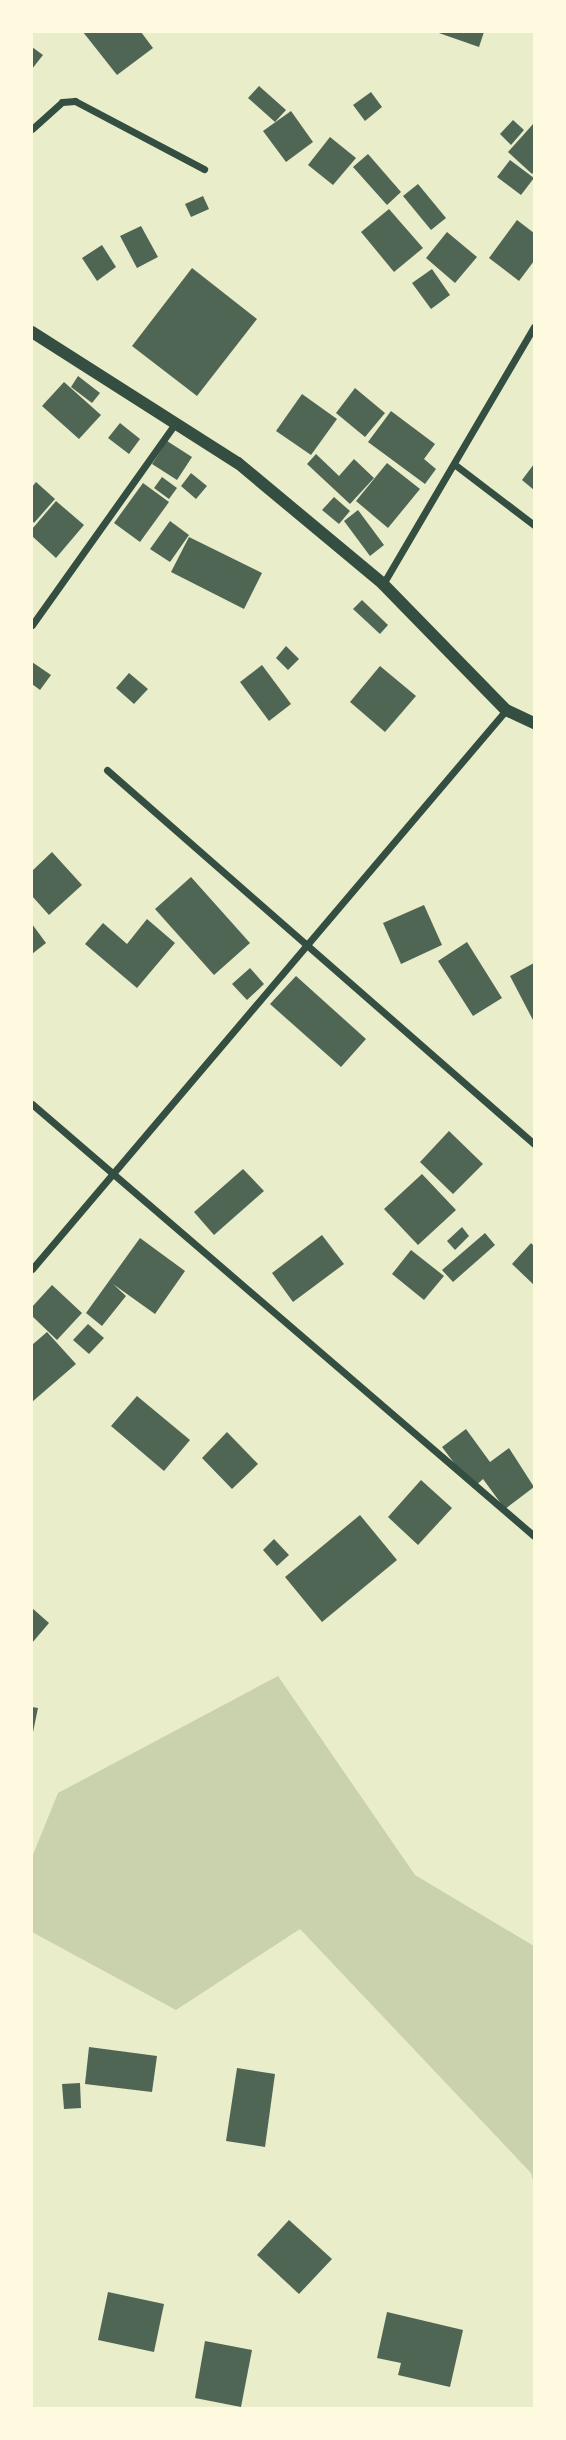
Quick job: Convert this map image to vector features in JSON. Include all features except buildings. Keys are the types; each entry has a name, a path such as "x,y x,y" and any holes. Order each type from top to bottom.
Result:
{"street":[{"path":"32,129 62,102 75,102 205,169"},
{"path":"383,584 534,327"},
{"path":"32,332 174,425 238,463 383,584 506,710 534,723"},
{"path":"32,625 174,425"},
{"path":"454,464 534,525"},
{"path":"32,1269 506,710"},
{"path":"107,769 534,1144"},
{"path":"32,1104 534,1536"}],"green space":[{"path":"278,1676 415,1875 534,1946 534,2184 531,2173 300,1929 176,2010 32,1932 32,1857 58,1793"}]}
